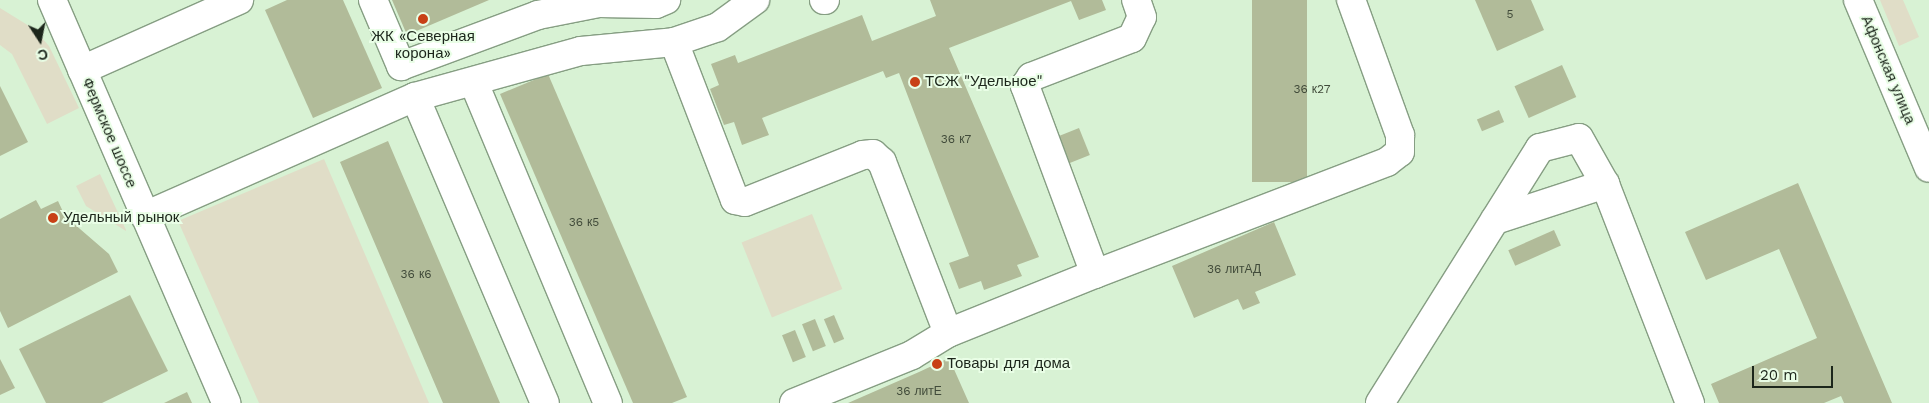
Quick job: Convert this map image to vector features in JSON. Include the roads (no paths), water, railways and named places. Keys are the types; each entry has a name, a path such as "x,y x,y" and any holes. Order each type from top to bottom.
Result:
{"street":[{"name":"Фермское шоссе","path":"52,0 226,403"},
{"path":"82,70 239,0"},
{"path":"373,0 401,66 538,15 599,3 656,4 666,0"},
{"path":"145,216 415,96 474,83 581,51 674,42 718,27 755,0"},
{"path":"1095,274 1025,86 1031,77 1132,38 1142,17 1136,0"},
{"path":"794,403 912,355 948,333 1095,274 1387,162 1400,152 1400,135 1351,0"},
{"name":"Афонская улица","path":"1858,0 1929,168"},
{"path":"674,42 735,200 746,202 863,155 873,154 882,162 948,333"},
{"path":"474,83 608,403"},
{"path":"415,96 545,403"},
{"path":"1380,403 1540,148 1561,140 1579,138 1604,184 1690,403"},
{"path":"1495,220 1604,184"}],"place":[{"name":"ЖК «Северная корона»","path":"423,19"},
{"name":"ТСЖ \"Удельное\"","path":"915,82"},
{"name":"Удельный рынок","path":"53,218"},
{"name":"Товары для дома","path":"937,364"}]}
